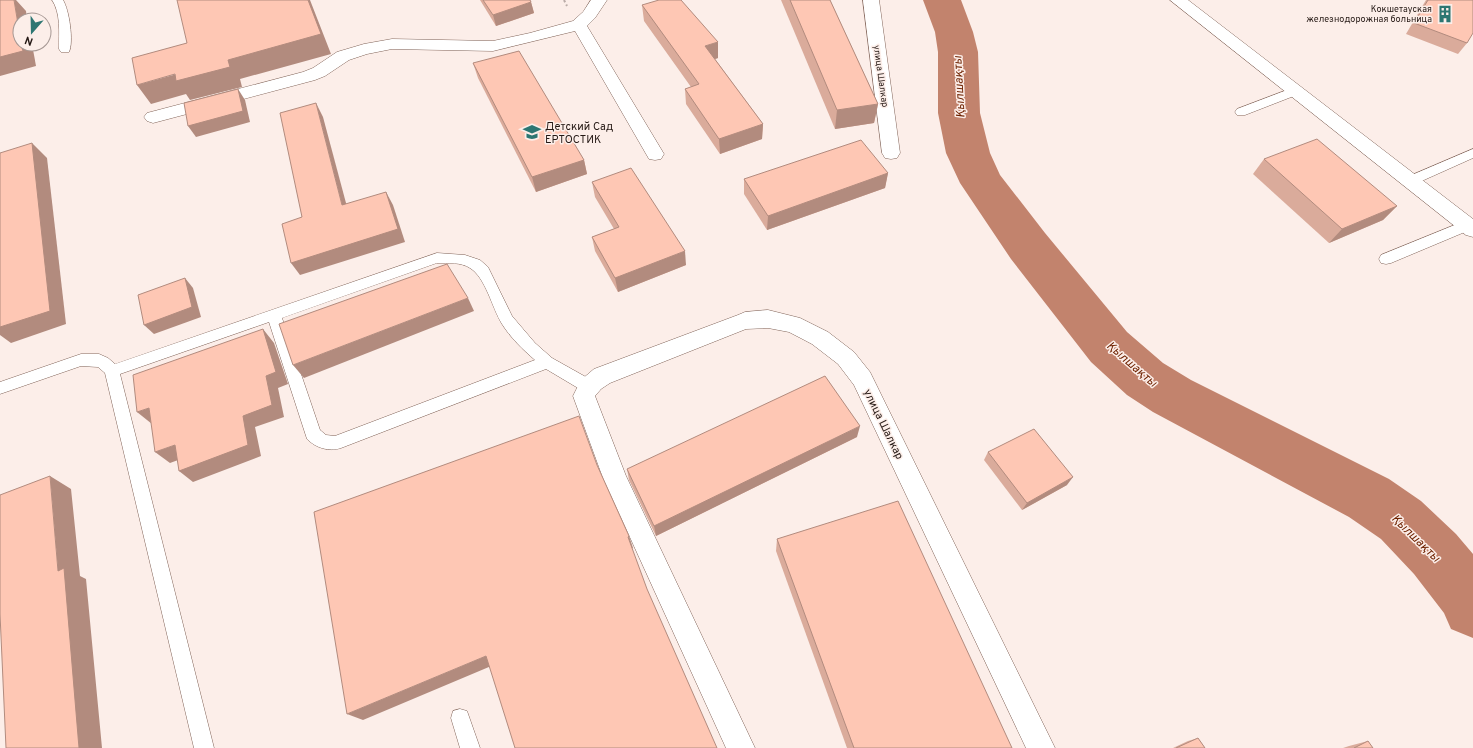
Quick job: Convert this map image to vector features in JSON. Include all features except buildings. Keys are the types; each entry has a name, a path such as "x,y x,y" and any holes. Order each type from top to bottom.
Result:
{"street":[{"path":"153,117 309,76 319,72 342,56 364,49 392,44 493,46 531,38 579,25 589,15 599,0"},
{"name":"улица Шалкар","path":"871,0 891,153"},
{"path":"1178,0 1470,227"},
{"path":"579,25 655,154"},
{"name":"улица Шалкар","path":"588,386 593,380 602,376 745,321 768,319 793,324 820,338 846,358 862,379 1041,748"},
{"path":"588,386 584,396 615,478 741,748"}],"lane":[{"path":"57,0 60,2 62,10 66,49"},
{"path":"1241,112 1295,91"},
{"path":"1410,181 1473,154"},
{"path":"1386,259 1470,227"},
{"path":"112,370 437,258 451,258 475,264 484,271 507,320 530,347 547,362 588,386"},
{"path":"274,315 313,434 317,439 328,443 335,443 547,362"},
{"path":"0,388 81,360 101,360 108,364 112,370 204,748"},
{"path":"460,718 470,748"}],"waterway":[{"name":"Қылшақты","path":"942,0 954,32 958,52 959,113 968,153 982,183 1028,246 1109,347 1145,379 1172,396 1369,498 1401,520 1435,554 1465,592 1473,607"}],"place":[{"name":"Кокшетауская железнодорожная больница","path":"1445,14"},
{"name":"Детский Сад ЕРТОСТИК","path":"532,132"}]}
